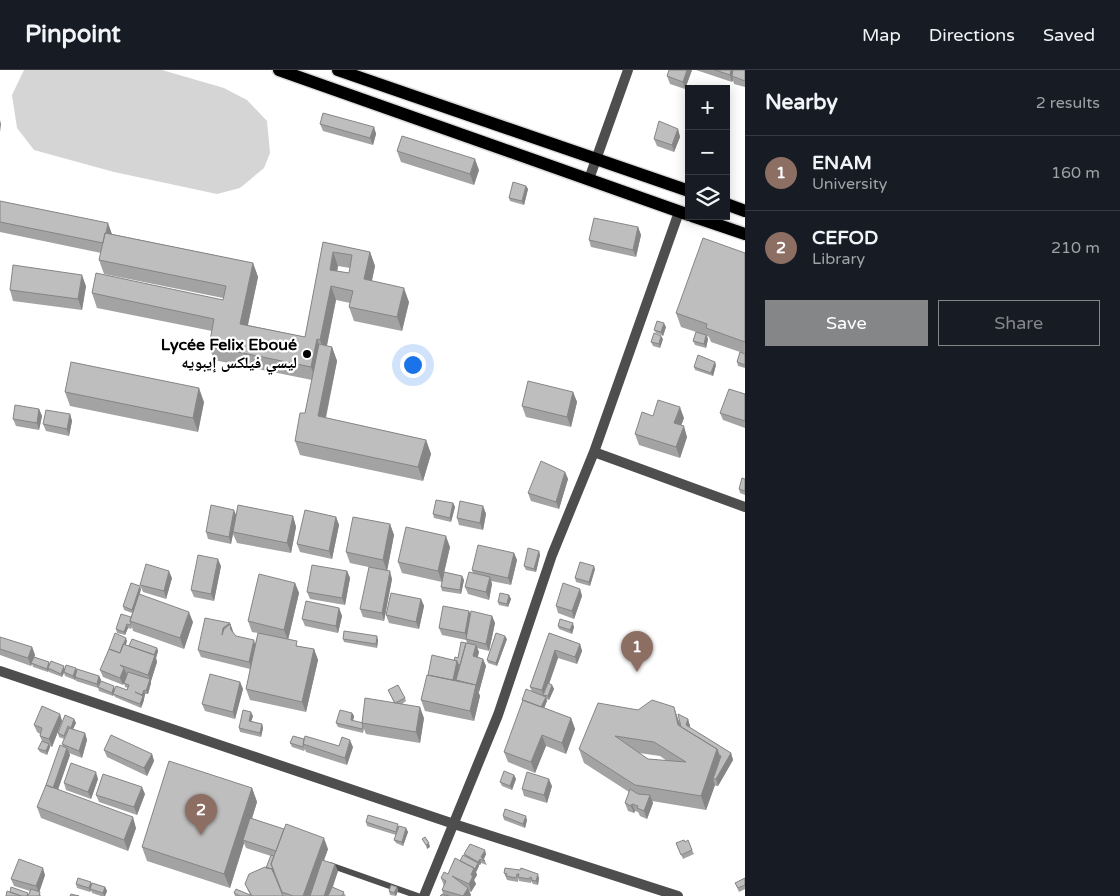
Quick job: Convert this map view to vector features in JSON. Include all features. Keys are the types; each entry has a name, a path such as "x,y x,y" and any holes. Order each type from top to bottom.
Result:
{"main road":[{"path":"279,70 316,76 589,180 685,213"},
{"path":"338,70 685,190"},
{"path":"730,205 745,211"},
{"path":"704,220 745,234"}],"street":[{"path":"589,180 628,70"},
{"path":"424,896 442,848 454,824 498,715 552,555 685,219"},
{"path":"594,452 745,507"},
{"path":"0,670 454,824 678,896"}],"lane":[{"path":"329,865 418,896"}],"shaded area":[{"path":"24,70 162,70 224,88 247,100 267,121 270,153 264,168 240,188 217,194 114,172 34,150 17,128 12,95"}],"building":[{"path":"669,70 687,70 683,82 667,76"},
{"path":"715,70 731,70 730,75"},
{"path":"733,70 745,70 745,81 732,76"},
{"path":"323,113 374,127 370,138 320,124"},
{"path":"659,121 678,129 672,145 654,139"},
{"path":"402,136 475,159 470,174 397,151"},
{"path":"513,182 526,186 522,201 509,198"},
{"path":"0,201 108,223 103,243 0,222"},
{"path":"594,218 638,227 633,250 589,240"},
{"path":"105,233 253,263 240,324 305,337 323,242 370,252 364,279 404,288 397,317 349,307 353,291 331,286 320,340 317,339 311,367 209,346 214,319 92,293 96,273 223,300 226,286 99,260","holes":["333,252 352,255 349,273 330,270"]},
{"path":"703,238 745,253 745,342 706,328 707,324 676,313"},
{"path":"13,265 82,275 78,299 10,290"},
{"path":"657,321 664,323 661,332 654,330"},
{"path":"696,332 706,335 704,344 693,341"},
{"path":"654,333 661,336 659,344 651,342"},
{"path":"319,344 332,347 318,416 426,440 418,467 295,441 300,413 305,413"},
{"path":"740,352 745,354 745,365 737,362"},
{"path":"698,355 715,362 711,373 694,367"},
{"path":"71,362 199,388 193,418 65,392"},
{"path":"528,381 573,392 567,417 522,406"},
{"path":"729,389 745,394 745,421 720,413"},
{"path":"658,400 680,407 674,423 684,426 676,447 635,434 642,412 653,416"},
{"path":"15,405 39,409 37,423 13,419"},
{"path":"46,410 70,414 67,429 43,424"},
{"path":"541,461 565,472 556,502 528,493"},
{"path":"742,478 745,479 745,491 739,489"},
{"path":"436,500 453,503 450,518 433,514"},
{"path":"460,501 483,506 480,523 457,518"},
{"path":"211,505 234,510 229,537 206,532"},
{"path":"238,505 293,516 287,543 233,532"},
{"path":"305,510 336,517 329,551 297,544"},
{"path":"353,517 390,524 383,560 346,552"},
{"path":"406,527 446,536 438,571 398,562"},
{"path":"478,545 514,553 508,578 472,570"},
{"path":"528,548 539,551 534,569 524,566"},
{"path":"198,555 218,559 211,594 191,590"},
{"path":"580,562 594,566 589,582 575,578"},
{"path":"146,564 169,571 164,591 140,585"},
{"path":"312,565 347,571 342,598 307,592"},
{"path":"369,567 390,571 382,613 360,609"},
{"path":"444,572 462,576 460,590 441,587"},
{"path":"469,572 490,577 486,592 465,587"},
{"path":"259,574 295,583 284,630 248,621"},
{"path":"131,583 140,586 132,610 123,606"},
{"path":"563,583 580,589 572,611 556,606"},
{"path":"391,593 421,599 416,622 386,615"},
{"path":"500,593 509,595 507,604 498,602"},
{"path":"139,594 189,612 180,638 130,621"},
{"path":"306,601 339,608 336,626 302,619"},
{"path":"443,606 469,611 465,633 439,628"},
{"path":"471,611 492,616 486,644 466,639"},
{"path":"121,614 131,617 131,623 130,625 127,624 124,632 116,629"},
{"path":"205,618 230,623 223,628 222,635 224,629 230,624 231,630 236,636 254,640 249,662 198,650"},
{"path":"560,619 573,623 570,630 558,626"},
{"path":"344,631 377,636 376,644 343,639"},
{"path":"115,633 126,638 120,653 109,649"},
{"path":"258,633 297,641 296,646 314,649 302,702 246,689"},
{"path":"496,633 505,636 496,663 487,660"},
{"path":"549,633 580,644 575,657 555,650 542,690 530,687"},
{"path":"0,637 32,647 28,658 0,649"},
{"path":"132,639 157,648 154,655 129,646"},
{"path":"461,642 466,643 460,665 454,660 455,657 458,658"},
{"path":"466,643 476,645 473,656 483,659 476,685 456,680"},
{"path":"123,644 155,655 148,675 120,665 124,668 120,678 100,670 109,649 120,653"},
{"path":"432,655 457,661 453,680 428,675"},
{"path":"34,657 49,662 47,669 31,663"},
{"path":"51,661 64,666 61,674 48,668"},
{"path":"66,665 76,668 73,676 64,672"},
{"path":"77,669 99,676 97,684 75,677"},
{"path":"128,672 150,679 146,691 144,690 142,695 135,692 143,696 140,704 113,694 116,686 127,690 129,685 124,683"},
{"path":"210,674 240,682 233,712 202,704"},
{"path":"427,675 476,685 470,711 421,700"},
{"path":"101,681 114,686 112,693 98,687"},
{"path":"548,683 552,685 548,696 543,695"},
{"path":"398,685 405,698 395,703 388,690"},
{"path":"526,689 546,697 541,707 522,700"},
{"path":"365,698 420,707 416,732 362,723"},
{"path":"523,700 571,718 562,743 542,735 531,762 504,752"},
{"path":"652,700 674,707 678,725 717,749 701,796 635,785 579,749 598,703 638,710","holes":["615,736 654,742 686,762 648,759"]},
{"path":"42,706 60,714 49,739 40,736 42,728 34,725"},
{"path":"243,710 251,712 249,721 262,724 260,733 239,728"},
{"path":"340,710 352,713 351,720 363,723 362,729 336,723"},
{"path":"678,714 688,719 686,725 731,753 716,779 713,779 721,756 717,749 681,727"},
{"path":"65,715 74,719 71,728 68,726 64,736 58,733"},
{"path":"69,728 85,733 79,751 62,744"},
{"path":"111,735 152,754 144,768 104,750"},
{"path":"293,736 304,739 303,747 290,743"},
{"path":"305,736 339,746 342,737 350,740 345,758 303,744"},
{"path":"42,741 49,744 46,751 38,749"},
{"path":"60,745 67,748 53,788 46,785"},
{"path":"169,761 252,788 224,874 142,847"},
{"path":"71,763 96,772 88,792 64,783"},
{"path":"504,771 514,775 510,786 500,782"},
{"path":"527,772 549,779 544,795 522,789"},
{"path":"103,774 142,787 134,807 96,795"},
{"path":"46,785 133,817 124,840 37,807"},
{"path":"630,789 638,794 650,795 644,811 637,808 638,806 632,804 631,806 625,803"},
{"path":"505,809 526,816 523,824 503,816"},
{"path":"368,815 398,824 396,832 366,822"},
{"path":"250,818 284,829 276,851 243,840"},
{"path":"286,824 324,838 303,896 293,896 282,892 271,864"},
{"path":"399,826 406,828 402,842 394,840"},
{"path":"425,837 429,843 426,845 422,839"},
{"path":"684,840 685,842 688,840 692,850 681,855 676,843"},
{"path":"470,844 485,850 481,857 485,861 480,859 478,862 464,854"},
{"path":"271,855 274,856 271,864 273,872 272,869 266,868"},
{"path":"463,855 478,863 475,869 460,861"},
{"path":"455,858 474,868 469,884 452,876 468,888 463,896 442,890 446,881 441,878 444,872 448,874"},
{"path":"19,859 43,868 36,886 11,879"},
{"path":"322,860 335,864 324,896 310,896"},
{"path":"265,867 272,869 283,896 252,896 245,884 249,874"},
{"path":"505,868 520,870 521,868 538,874 536,881 531,880 532,878 530,877 529,879 518,877 519,874 517,874 516,878 506,876 507,874 504,873"},
{"path":"78,878 91,882 89,888 76,884"},
{"path":"745,878 745,885 738,888 735,883"},
{"path":"92,883 105,887 103,893 90,889"},
{"path":"391,885 397,887 394,893 389,891"},
{"path":"11,887 28,893 27,896 10,892"},
{"path":"332,887 344,892 342,896 328,896"},
{"path":"31,889 40,892 39,896 28,896"},
{"path":"236,889 250,896 240,896 234,893"},
{"path":"7,891 21,896 6,896"}],"place":[{"name":"Lycée Felix Eboué ليسي فيلكس إيبويه","path":"307,354"},
{"name":"ENAM","path":"637,672"},
{"name":"CEFOD","path":"201,835"}]}
